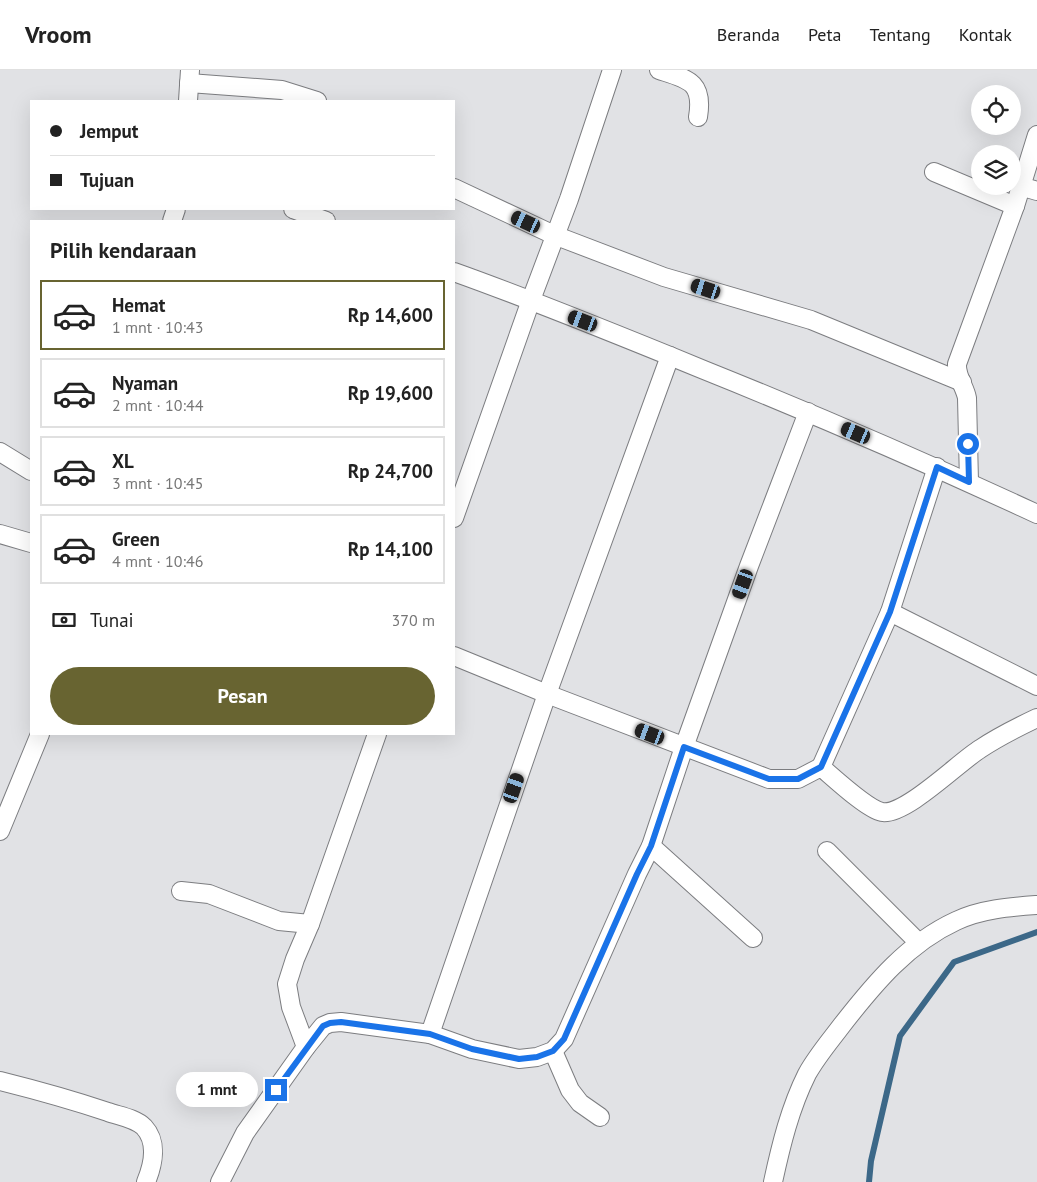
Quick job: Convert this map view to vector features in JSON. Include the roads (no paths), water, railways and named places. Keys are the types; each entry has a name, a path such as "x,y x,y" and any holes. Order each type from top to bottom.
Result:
{"street":[{"path":"455,515 554,235 569,199 612,70"},
{"path":"659,70 691,81 697,90 701,102 698,117"},
{"path":"188,100 189,77 282,90 314,100"},
{"path":"969,482 967,398 958,374 957,364 1015,206 1029,189 1037,136"},
{"path":"934,172 1015,206"},
{"path":"455,188 554,235 664,277 811,320 962,382"},
{"path":"296,210 323,220"},
{"path":"455,272 531,300 808,412 937,467 1037,514"},
{"path":"430,1034 547,694 670,356"},
{"path":"220,1182 245,1133 306,1047 323,1026 330,1023 341,1022 430,1034 472,1049 519,1059 537,1057 553,1051 564,1039 651,846 684,747 808,412"},
{"path":"0,452 30,469"},
{"path":"455,656 547,694 769,779 798,779 821,767 890,612 937,467"},
{"path":"0,534 30,542"},
{"path":"890,612 1037,686"},
{"path":"821,767 869,806 882,812 893,812 910,803 979,749 1037,718"},
{"path":"0,831 40,735"},
{"path":"306,1047 290,1007 287,984 377,735"},
{"path":"651,846 753,938"},
{"path":"827,851 919,943"},
{"path":"181,891 209,894 279,921 310,924"},
{"path":"773,1182 781,1144 795,1102 811,1067 864,997 894,965 919,943 957,920 998,908 1037,905"},
{"path":"553,1051 570,1090 580,1103 600,1117"},
{"path":"0,1080 103,1110 130,1119 143,1127 154,1153 146,1182"}],"waterway":[{"path":"869,1182 871,1161 900,1036 954,962 1037,932"}]}
